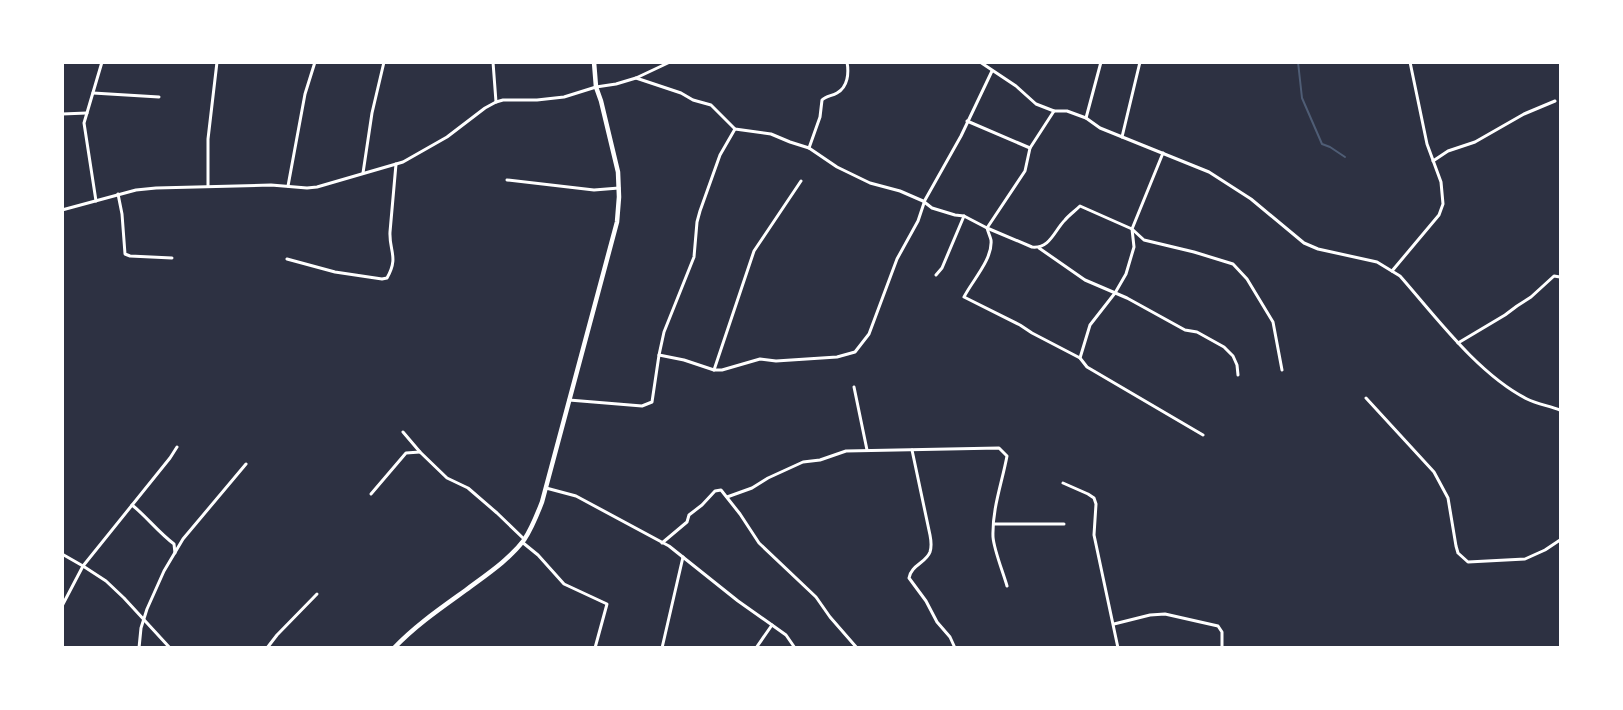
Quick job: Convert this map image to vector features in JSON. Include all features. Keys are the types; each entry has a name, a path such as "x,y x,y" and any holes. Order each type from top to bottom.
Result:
{"main road":[{"path":"394,648 414,628 492,570 523,540 535,521 546,488 617,222 619,188 614,151 596,87 594,62"}],"street":[{"path":"96,201 84,123 102,62"},
{"path":"208,186 208,140 217,62"},
{"path":"288,186 305,94 314,62"},
{"path":"363,173 372,113 384,62"},
{"path":"493,62 496,102"},
{"path":"62,210 118,194 156,188 208,186 317,187 396,164 447,136 496,102 564,97 596,87 636,78 670,62"},
{"path":"809,148 820,117 822,100 837,93 843,87 848,74 847,62"},
{"path":"980,62 1016,86 1036,104 1054,111 1067,111 1086,118 1100,128 1209,172 1251,199 1304,243 1318,249 1377,262 1392,270 1400,276 1458,343 1486,369 1515,392 1530,401 1560,410"},
{"path":"1086,118 1101,62"},
{"path":"1122,137 1140,62"},
{"path":"1392,270 1441,211 1443,204 1441,182 1424,131 1410,62"},
{"path":"659,355 684,360 714,370 722,370 760,359 776,361 837,357 855,352 869,334 897,259 961,136 992,71"},
{"path":"636,78 711,105 735,129 771,134 809,148 837,167 870,183 900,191 938,210 964,216 987,228 1032,247 1039,248 1085,280 1115,293 1185,330 1198,332 1224,347 1233,356 1237,365 1238,375"},
{"path":"93,93 159,97"},
{"path":"1433,161 1448,151 1475,142 1524,114 1555,101"},
{"path":"987,228 1025,171 1030,148 1054,111"},
{"path":"62,114 87,113"},
{"path":"967,121 1030,148"},
{"path":"569,400 642,406 652,402 664,332 694,257 697,222 700,211 720,155 735,129"},
{"path":"1080,358 1090,325 1115,293 1126,274 1134,247 1132,230 1163,153"},
{"path":"287,260 336,272 382,279 387,278 392,269 394,258 390,232 396,164"},
{"path":"508,180 594,190 619,188"},
{"path":"714,370 754,251 801,181"},
{"path":"118,194 122,214 125,254 130,256 172,258"},
{"path":"1039,248 1045,245 1064,221 1080,206 1132,230 1144,240 1234,264 1247,279 1273,322 1282,370"},
{"path":"936,275 942,268 964,216"},
{"path":"987,228 991,241 986,261 964,297 1080,358 1087,367 1203,435"},
{"path":"1458,343 1531,297 1554,276 1560,276"},
{"path":"854,386 867,450"},
{"path":"1366,398 1434,472 1448,498 1458,553 1468,562 1524,559 1545,550 1560,540"},
{"path":"403,432 420,452 447,478 463,485 497,513 564,584 607,604 595,648"},
{"path":"62,606 83,566 177,447"},
{"path":"727,497 752,488 768,478 803,462 820,460 846,451 999,448 1007,456 1004,477 995,508 993,538 1007,586"},
{"path":"912,450 930,534 931,548 925,559 912,569 909,578 926,601 937,622 950,637 955,648"},
{"path":"371,494 406,453 420,452"},
{"path":"138,648 141,628 154,591 175,553 183,540 246,464"},
{"path":"1063,483 1094,498 1096,504 1094,535 1118,648"},
{"path":"546,488 576,496 605,510 662,543 786,635 795,648"},
{"path":"662,543 687,522 689,515 715,491 721,490 759,543 816,597 830,618 857,648"},
{"path":"132,505 161,534 174,544 175,553"},
{"path":"994,524 1064,524"},
{"path":"62,554 106,582 124,598 170,648"},
{"path":"662,648 683,557"},
{"path":"266,648 276,635 317,594"},
{"path":"1114,624 1150,615 1165,614 1188,621 1206,623 1218,626 1222,632 1222,648"},
{"path":"756,648 772,625"}],"waterway":[{"path":"1298,62 1302,98 1322,144 1345,157"}]}
